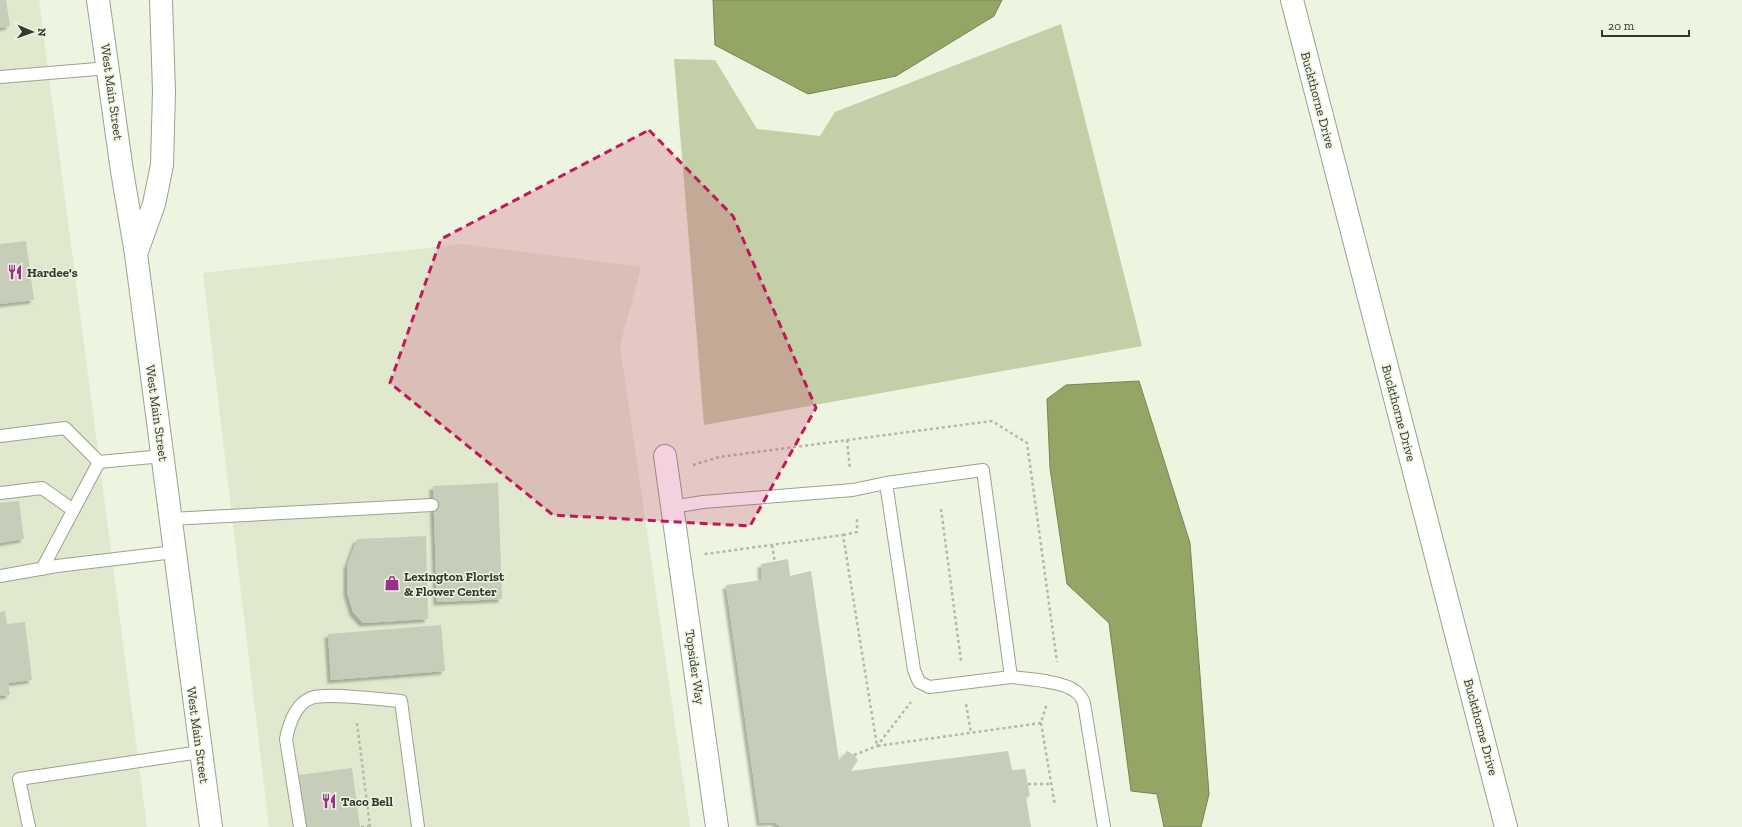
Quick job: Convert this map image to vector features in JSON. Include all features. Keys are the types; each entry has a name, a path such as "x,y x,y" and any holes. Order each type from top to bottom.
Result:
{"street":[{"name":"West Main Street","path":"98,0 109,68 122,171 136,254 211,827"},
{"path":"136,254 154,204 162,165 164,91 161,0"},
{"name":"Buckthorne Drive","path":"1292,0 1506,827"},
{"name":"Topsider Way","path":"665,456 717,827"}],"lane":[{"path":"0,77 109,68"},
{"path":"0,436 66,428 99,462"},
{"path":"99,462 163,456"},
{"path":"42,569 99,462"},
{"path":"672,507 703,502 852,490 886,483 983,470 1011,677"},
{"path":"886,483 914,670 918,682 928,686 938,686 1011,677 1052,683 1074,690 1084,703 1104,827"},
{"path":"0,493 42,488 73,510"},
{"path":"170,519 432,505"},
{"path":"0,576 174,552"},
{"path":"300,827 286,739 289,726 301,706 311,698 333,696 401,701 418,827"},
{"path":"29,827 19,779 200,752"}],"path":[{"path":"846,440 850,470"},
{"path":"940,509 961,664"},
{"path":"701,550 706,554 857,532 857,516"},
{"path":"843,535 877,746"},
{"path":"772,545 775,562"},
{"path":"877,746 911,702"},
{"path":"1048,702 1041,723 1055,806"},
{"path":"966,704 971,733"},
{"path":"357,723 370,826 361,827"},
{"path":"854,755 877,746 1041,723"},
{"path":"1028,784 1051,784"}],"highlighted area":[{"path":"649,130 733,216 816,408 750,526 553,515 390,383 441,239"}],"shaded area":[{"path":"0,0 39,0 147,827 0,827"},
{"path":"713,0 1002,0 994,16 896,76 808,94 715,45"},
{"path":"1061,24 1142,346 704,425 674,59 715,60 757,129 820,136 835,112"},
{"path":"463,244 641,267 620,346 690,827 269,827 203,273"},
{"path":"1139,381 1190,543 1209,794 1201,827 1164,827 1157,794 1131,791 1109,623 1067,584 1050,468 1047,399 1066,385"}],"building":[{"path":"0,0 6,0 10,26 0,28"},
{"name":"Hardee's","path":"26,241 34,300 0,304 0,244"},
{"path":"498,483 502,599 437,602 433,486"},
{"path":"19,501 24,539 0,543 0,503"},
{"path":"426,536 428,619 363,623 353,612 347,592 347,566 357,539"},
{"path":"788,559 790,576 811,571 839,761 847,751 854,755 858,760 851,771 1008,751 1012,770 1025,769 1030,796 1026,798 1031,827 781,827 774,822 760,823 726,585 762,580 761,564"},
{"path":"5,611 7,624 25,622 32,680 8,683 10,695 0,696 0,612"},
{"path":"441,625 445,671 331,680 328,634"},
{"name":"Taco Bell","path":"352,768 360,827 306,827 299,775"}],"place":[{"name":"Hardee's","path":"15,272"},
{"name":"Lexington Florist & Flower Center","path":"392,583"},
{"name":"Taco Bell","path":"329,801"}]}
